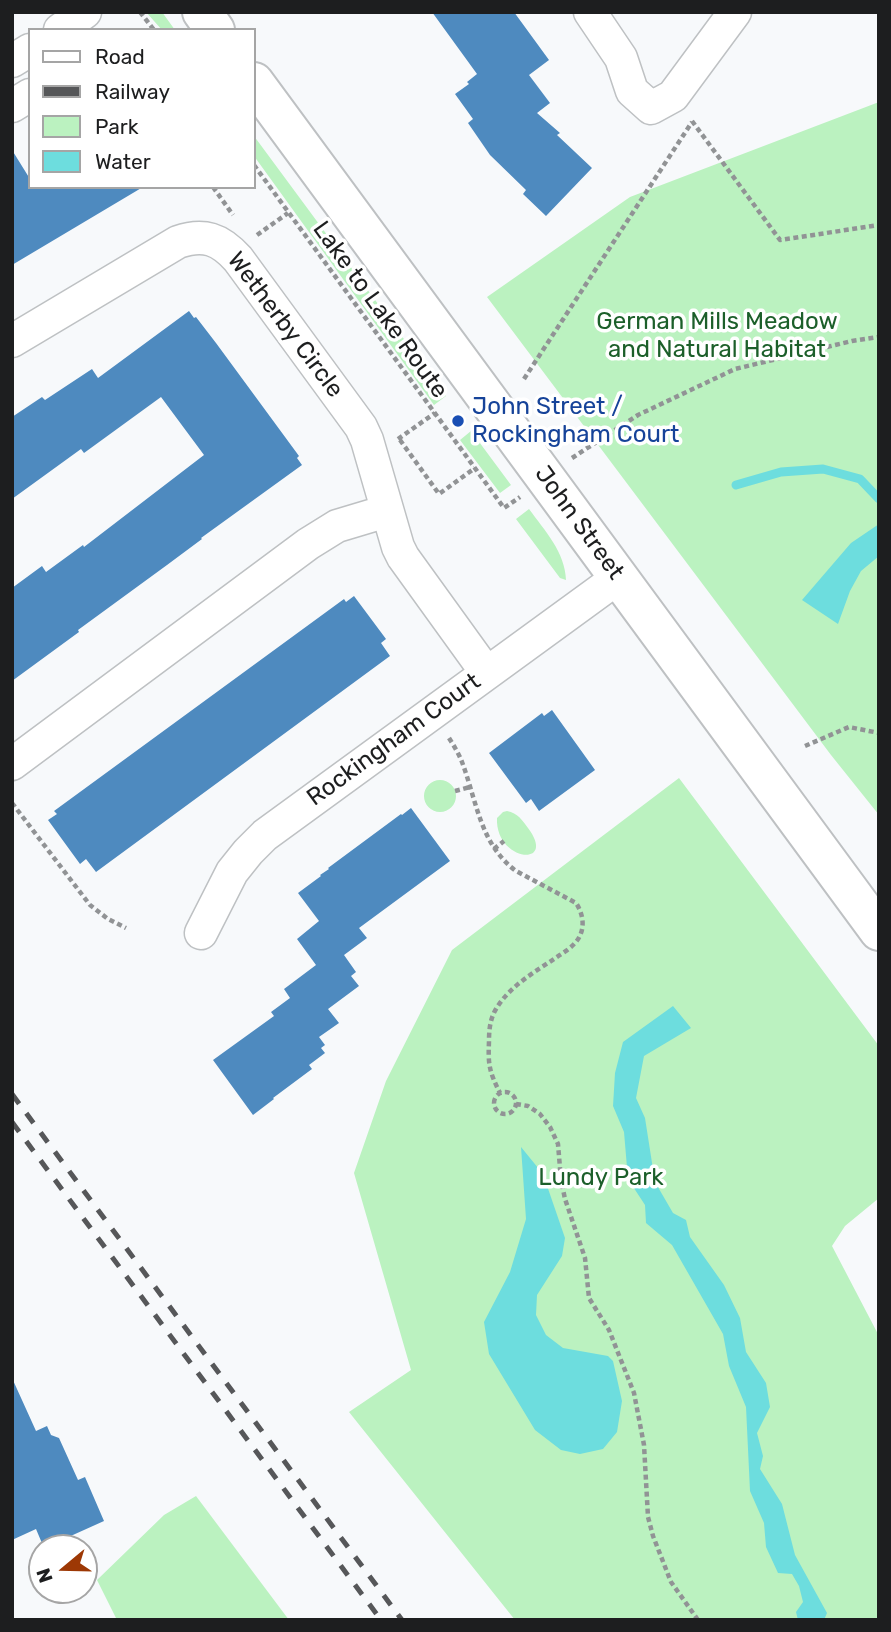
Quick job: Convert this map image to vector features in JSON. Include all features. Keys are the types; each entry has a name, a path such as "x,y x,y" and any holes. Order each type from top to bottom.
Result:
{"main road":[{"path":"202,12 214,28"},
{"name":"John Street","path":"256,85 879,931"}],"street":[{"path":"590,12 621,58 632,91 651,108 673,96 735,12"},
{"path":"12,61 28,51"},
{"path":"12,106 28,96"},
{"name":"Wetherby Circle","path":"12,341 178,242 188,238 206,238 222,244 233,253 362,427 403,558 486,672"},
{"path":"12,764 309,544 337,526 387,511"},
{"name":"Rockingham Court","path":"201,933 232,872 265,835 619,577"}],"path":[{"path":"140,12 152,28"},
{"path":"673,96 780,240 879,225"},
{"path":"524,379 692,122"},
{"name":"Lake to Lake Route","path":"256,168 504,508"},
{"path":"233,253 288,213"},
{"path":"584,450 638,415 735,369 879,337"},
{"path":"372,458 435,413"},
{"path":"399,439 439,494 475,468"},
{"path":"805,746 849,727 879,733"},
{"path":"445,731 460,757 485,832 494,849 516,871 576,903 583,922 580,935 573,945 522,981 497,1008 489,1029 488,1064 500,1093"},
{"path":"455,791 470,787"},
{"path":"12,803 90,905 108,919 126,928"},
{"path":"494,849 505,841"},
{"path":"508,1092 514,1096 516,1104 507,1114 497,1111 494,1101 500,1093 508,1092"},
{"path":"516,1104 528,1106 540,1114 551,1127 558,1143 565,1199 585,1258 589,1298 608,1330 634,1393 644,1445 648,1517 653,1536 671,1582 698,1620"}],"green space":[{"path":"146,12 162,12 174,28 160,28"},
{"name":"German Mills Meadow and Natural Habitat","path":"879,102 879,815 487,297 630,197"},
{"path":"256,139 446,396 434,405 256,159"},
{"path":"471,431 511,485 500,493 460,440"},
{"path":"529,509 558,551 566,580 560,578 516,519"},
{"name":"Lundy Park","path":"679,778 879,1046 879,1198 845,1226 832,1246 879,1336 879,1620 515,1620 349,1412 411,1370 354,1173 386,1081 452,950"},
{"path":"440,780 451,785 456,796 451,807 440,812 429,807 424,796 429,785"},
{"path":"507,811 519,817 528,828 535,841 536,850 531,854 523,855 505,844 499,833 497,818"},
{"path":"196,1496 289,1620 117,1620 98,1579 164,1515"}],"water":[{"path":"879,524 879,556 861,571 850,591 838,624 802,600 851,543"},
{"path":"673,1006 691,1028 644,1056 636,1098 645,1118 655,1182 673,1213 686,1220 690,1237 724,1285 740,1318 746,1352 766,1383 770,1407 757,1433 763,1456 760,1469 782,1504 795,1555 827,1613 824,1620 798,1620 796,1612 803,1602 799,1586 792,1574 778,1573 766,1547 764,1523 750,1491 746,1407 729,1366 723,1334 672,1245 646,1223 645,1205 628,1179 624,1132 613,1106 615,1073 623,1042"},
{"path":"521,1147 543,1174 565,1238 562,1256 537,1295 536,1315 546,1335 563,1348 608,1356 613,1361 622,1401 617,1432 603,1449 580,1454 561,1450 535,1430 489,1354 484,1322 510,1272 526,1219"}],"building":[{"path":"432,12 514,12 549,60 529,75 550,103 537,113 560,133 557,135 592,168 546,216 523,194 526,190 490,155 468,123 473,119 455,94 477,74"},
{"path":"12,150 28,176 28,189 140,189 12,265"},
{"path":"189,311 216,343 299,456 297,458 302,465 12,681 12,588 42,566 46,572 83,545 84,547 204,455 161,397 84,453 81,449 12,499 12,417 42,397 45,400 92,369 98,378"},
{"path":"354,596 386,639 381,643 390,656 96,872 86,859 80,864 48,820 57,814 54,811 344,599 346,602"},
{"path":"552,710 595,770 539,811 531,799 526,803 489,753 542,713 544,716"},
{"path":"411,808 450,861 359,928 367,938 344,955 356,972 351,976 359,986 328,1009 339,1023 319,1037 325,1045 321,1048 325,1053 309,1065 312,1069 253,1115 213,1060 274,1016 271,1012 290,998 284,989 316,965 297,939 319,921 298,893"},
{"path":"12,1378 36,1431 47,1426 51,1435 59,1438 78,1480 85,1477 104,1521 75,1534 38,1534 36,1529 12,1540"}],"waterway":[{"path":"736,485 781,472 823,469 860,479 879,499"}],"railway":[{"path":"12,1094 402,1620"},
{"path":"12,1122 381,1620"}],"place":[{"name":"John Street / Rockingham Court","path":"458,421"}]}
